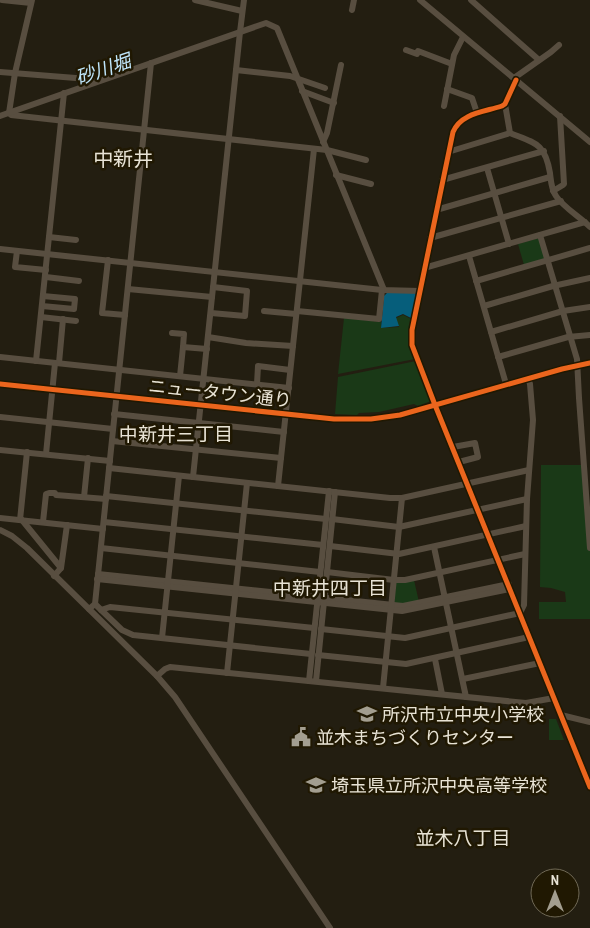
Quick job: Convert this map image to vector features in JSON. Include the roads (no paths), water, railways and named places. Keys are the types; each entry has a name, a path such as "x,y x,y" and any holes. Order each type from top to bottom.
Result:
{"street":[{"path":"2,0 31,2 15,73 9,113"},
{"path":"196,0 242,11"},
{"path":"193,477 244,0"},
{"path":"352,10 354,0"},
{"path":"420,0 590,142"},
{"path":"471,0 539,60"},
{"path":"0,116 266,23 276,28 383,290 379,320 264,311"},
{"path":"444,106 454,55 464,36"},
{"path":"510,134 505,104 515,79 559,45"},
{"path":"406,50 417,54 418,52 452,64"},
{"path":"89,610 95,604 151,63"},
{"path":"322,142 327,133 341,65"},
{"path":"236,70 296,77 324,88"},
{"path":"0,72 103,80"},
{"path":"447,89 472,98 477,113"},
{"path":"302,92 334,103"},
{"path":"36,361 64,94"},
{"path":"505,104 498,108 466,117 456,126 453,132 430,238 411,342 590,786"},
{"path":"9,113 11,115 62,121 327,150 366,160"},
{"path":"553,190 564,184 560,116"},
{"path":"448,152 510,134 537,144 544,151 548,160 553,190 560,201 588,225"},
{"path":"278,486 314,149"},
{"path":"442,180 544,151"},
{"path":"487,168 509,244"},
{"path":"336,175 371,184"},
{"path":"436,210 550,177"},
{"path":"430,238 560,201"},
{"path":"424,268 540,235 588,225"},
{"path":"540,235 577,359 590,548"},
{"path":"49,237 76,240"},
{"path":"476,281 590,248"},
{"path":"0,249 383,290 420,291"},
{"path":"17,251 15,266 79,281"},
{"path":"469,256 506,384"},
{"path":"108,260 102,313 125,315"},
{"path":"484,306 590,278"},
{"path":"211,312 245,316 247,291 213,287"},
{"path":"128,289 212,298"},
{"path":"42,306 74,309 75,299 44,296"},
{"path":"491,332 562,311 590,307"},
{"path":"41,317 76,321"},
{"path":"46,454 63,319"},
{"path":"172,333 184,334 180,376"},
{"path":"498,357 570,337 590,335"},
{"path":"208,337 272,346 293,346"},
{"path":"183,347 207,349"},
{"path":"0,357 288,388"},
{"name":"ニュータウン通り","path":"0,384 339,419 371,419 400,415 506,384 590,363"},
{"path":"257,384 258,366 290,370"},
{"path":"520,613 524,605 527,499 533,420 528,378"},
{"path":"114,414 284,432"},
{"path":"0,417 113,429"},
{"path":"112,441 281,458"},
{"path":"453,447 475,442 478,457 458,462"},
{"path":"0,450 88,458 110,464 179,476 386,498 402,498 529,470"},
{"path":"27,452 21,520 61,568"},
{"path":"84,497 88,458"},
{"path":"162,638 179,476"},
{"path":"227,673 247,483"},
{"path":"312,681 332,492"},
{"path":"43,522 46,494 49,493 244,510 399,527 527,499"},
{"path":"382,688 402,498"},
{"path":"0,518 66,525 103,525 173,530 400,554 526,526"},
{"path":"54,576 61,568 66,525"},
{"path":"0,530 19,542 158,676 195,725 330,928"},
{"path":"434,546 466,697"},
{"path":"101,548 394,580 406,580 525,554"},
{"path":"98,576 391,607 446,600 509,586"},
{"path":"95,604 128,634 406,664 530,638"},
{"path":"102,610 110,606 405,638 520,613"},
{"path":"435,659 442,694"},
{"path":"463,679 540,663"},
{"path":"158,676 170,667 526,703 554,698"},
{"path":"561,715 590,722"}],"water":[{"path":"388,292 415,293 416,295 411,318 403,314 396,317 399,326 381,328 384,296"}],"place":[{"name":"所沢市立中央小学校","path":"367,714"},
{"name":"並木まちづくりセンター","path":"301,737"},
{"name":"埼玉県立所沢中央高等学校","path":"316,785"}],"district":[{"name":"中新井","path":"123,158"},
{"name":"中新井三丁目","path":"176,434"},
{"name":"中新井四丁目","path":"330,588"},
{"name":"並木八丁目","path":"463,838"}],"water label":[{"name":"砂川堀","path":"103,69"}]}
